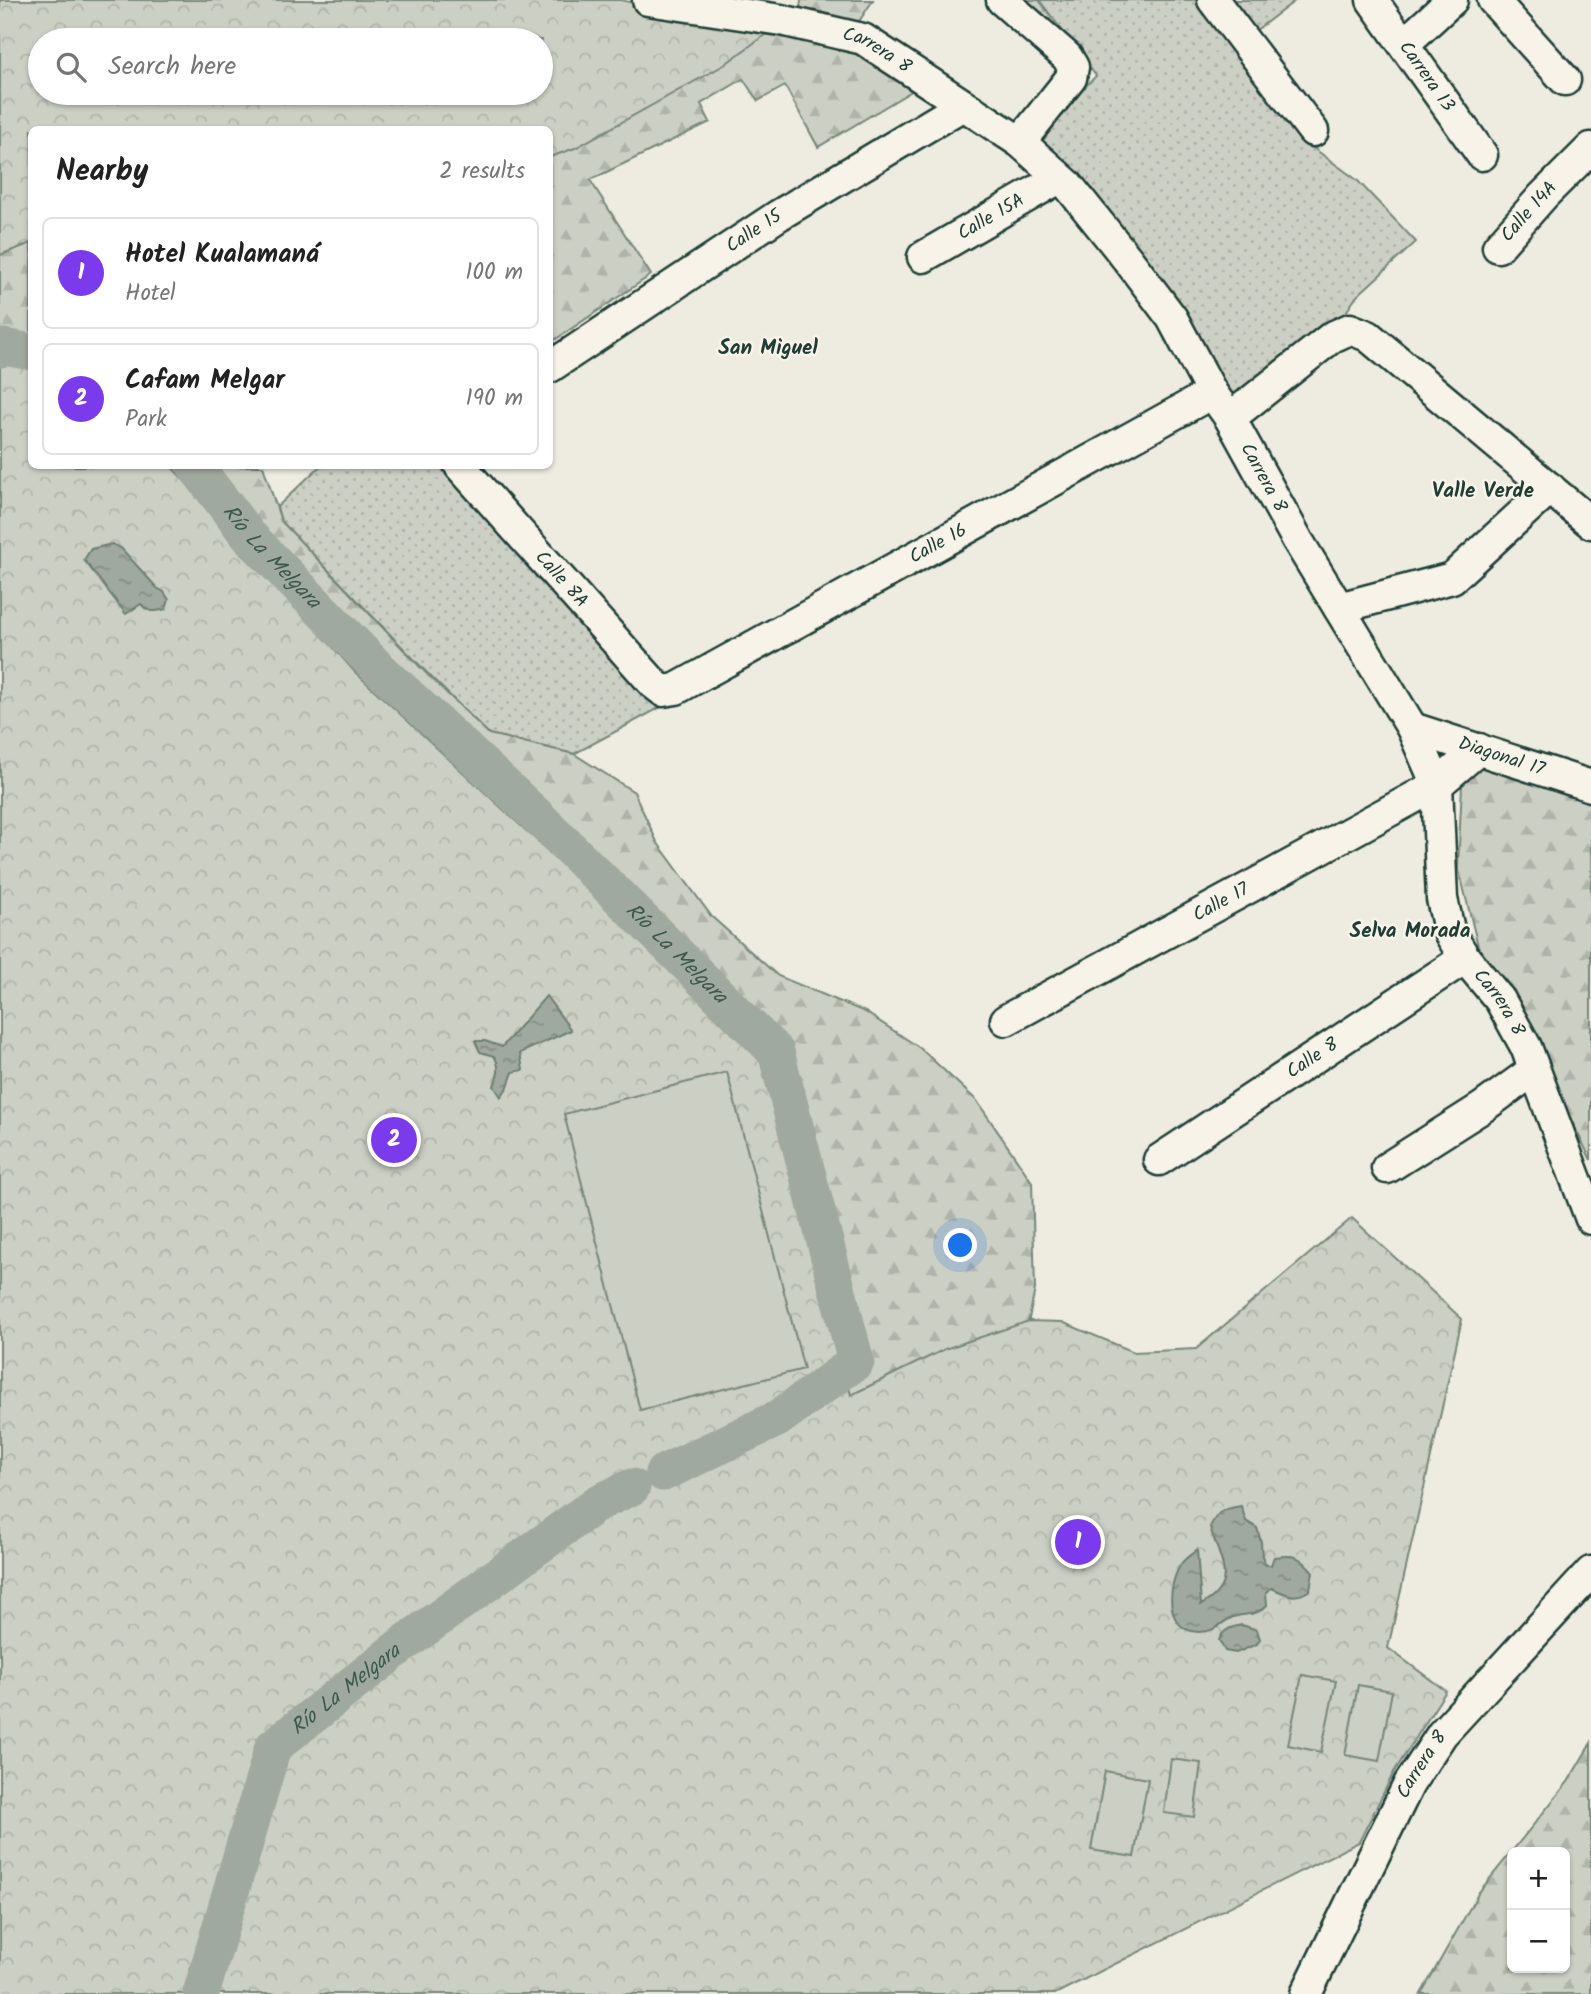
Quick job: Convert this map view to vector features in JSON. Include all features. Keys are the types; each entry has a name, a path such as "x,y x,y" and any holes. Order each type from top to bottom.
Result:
{"street":[{"name":"Carrera 8","path":"648,0 780,20 863,39 1020,142 1068,185 1129,261 1172,318 1298,541 1412,728 1437,785 1442,899 1450,934 1465,958 1500,1000 1526,1047 1591,1219"},
{"path":"1002,0 1067,57 1073,67 1071,78 1020,142"},
{"path":"1213,0 1313,131"},
{"name":"Carrera 13","path":"1372,0 1482,155"},
{"path":"1404,44 1452,0"},
{"path":"1493,0 1565,80"},
{"name":"Calle 15","path":"553,365 779,215 963,104"},
{"name":"Calle 14A","path":"1499,247 1543,196 1591,148"},
{"name":"Calle 15A","path":"923,257 1059,178"},
{"path":"1230,418 1332,337 1350,329 1368,336 1591,523"},
{"name":"Calle 16","path":"663,691 677,689 1212,393"},
{"name":"Calle 8A","path":"463,469 663,691"},
{"path":"1339,608 1452,578 1550,488"},
{"name":"Diagonal 17","path":"1412,728 1591,786"},
{"name":"Calle 17","path":"1006,1020 1437,785 1479,750"},
{"name":"Calle 8","path":"1158,1160 1465,958"},
{"path":"1387,1168 1483,1108 1534,1070"},
{"name":"Carrera 8","path":"1306,1994 1409,1784 1442,1734 1591,1572"}],"green space":[{"path":"0,0 620,0 770,31 724,65 575,148 553,156 553,126 28,126 28,244 0,255"},
{"path":"801,0 873,0 856,26 800,9"},
{"path":"1003,0 1039,0 1075,48"},
{"path":"1039,0 1206,0 1316,141 1312,147 1357,180 1416,242 1357,296 1342,318 1230,406 1028,143 1096,76"},
{"path":"1225,0 1296,0 1251,34"},
{"path":"736,25 860,46 920,86 818,147 785,86 758,101 743,79 701,104 710,122 590,180 651,275 553,341 553,132"},
{"path":"28,244 28,405 0,409 0,255"},
{"path":"0,347 5,360 28,366 28,469 174,469 355,672 576,877 768,1062 851,1395 945,1349 1029,1321 1062,1322 1134,1352 1196,1349 1352,1218 1462,1319 1388,1648 1446,1691 1394,1772 1359,1842 1055,1994 0,1994"},
{"path":"157,469 264,469 281,521 424,671 489,734 574,754 634,792 657,842 712,917 778,976 865,1012 920,1048 977,1101 1032,1182 1035,1289 1022,1354 848,1440 475,792 374,684 269,618"},
{"path":"317,469 442,469 661,707 574,754 489,734 281,521 277,507"},
{"path":"1480,761 1591,793 1591,1160 1546,1069 1478,946 1458,866 1462,785"},
{"path":"727,1072 804,1369 640,1410 564,1114"},
{"path":"1302,1675 1336,1681 1321,1752 1288,1745"},
{"path":"1358,1685 1392,1691 1379,1761 1345,1755"},
{"path":"1591,1743 1591,1994 1421,1994 1479,1892 1507,1857 1507,1973 1570,1973 1570,1847 1515,1847 1568,1782"},
{"path":"1171,1759 1201,1763 1194,1817 1164,1813"},
{"path":"1105,1771 1148,1779 1134,1857 1091,1850"}],"water":[{"path":"112,544 121,548 157,588 164,592 169,600 166,609 152,611 141,604 126,614 84,560 91,549"},
{"path":"546,996 571,1030 520,1053 523,1070 513,1072 501,1097 494,1086 498,1064 494,1056 480,1052 475,1041 485,1041 502,1047"},
{"path":"1241,1506 1246,1521 1257,1528 1266,1565 1271,1565 1274,1557 1292,1556 1300,1559 1313,1572 1310,1590 1295,1596 1271,1588 1266,1593 1267,1605 1259,1612 1233,1617 1214,1629 1199,1632 1188,1630 1179,1624 1174,1616 1171,1595 1176,1573 1183,1562 1197,1550 1201,1605 1213,1597 1220,1588 1224,1570 1210,1527 1222,1511"},
{"path":"1242,1625 1257,1630 1260,1639 1257,1644 1236,1653 1225,1651 1219,1640 1221,1636 1228,1629"}],"waterway":[{"name":"Río La Melgara","path":"0,349 3,347 28,351"},
{"name":"Río La Melgara","path":"197,469 248,535 374,664 535,814 776,1052 856,1362 777,1419 663,1473"},
{"name":"Río La Melgara","path":"201,1994 273,1747 402,1645 598,1503 632,1487"}],"place":[{"name":"Cafam Melgar","path":"394,1140"},
{"name":"Hotel Kualamaná","path":"1078,1542"}],"district":[{"name":"San Miguel","path":"768,348"},
{"name":"Valle Verde","path":"1483,491"},
{"name":"Selva Morada","path":"1410,931"}]}
